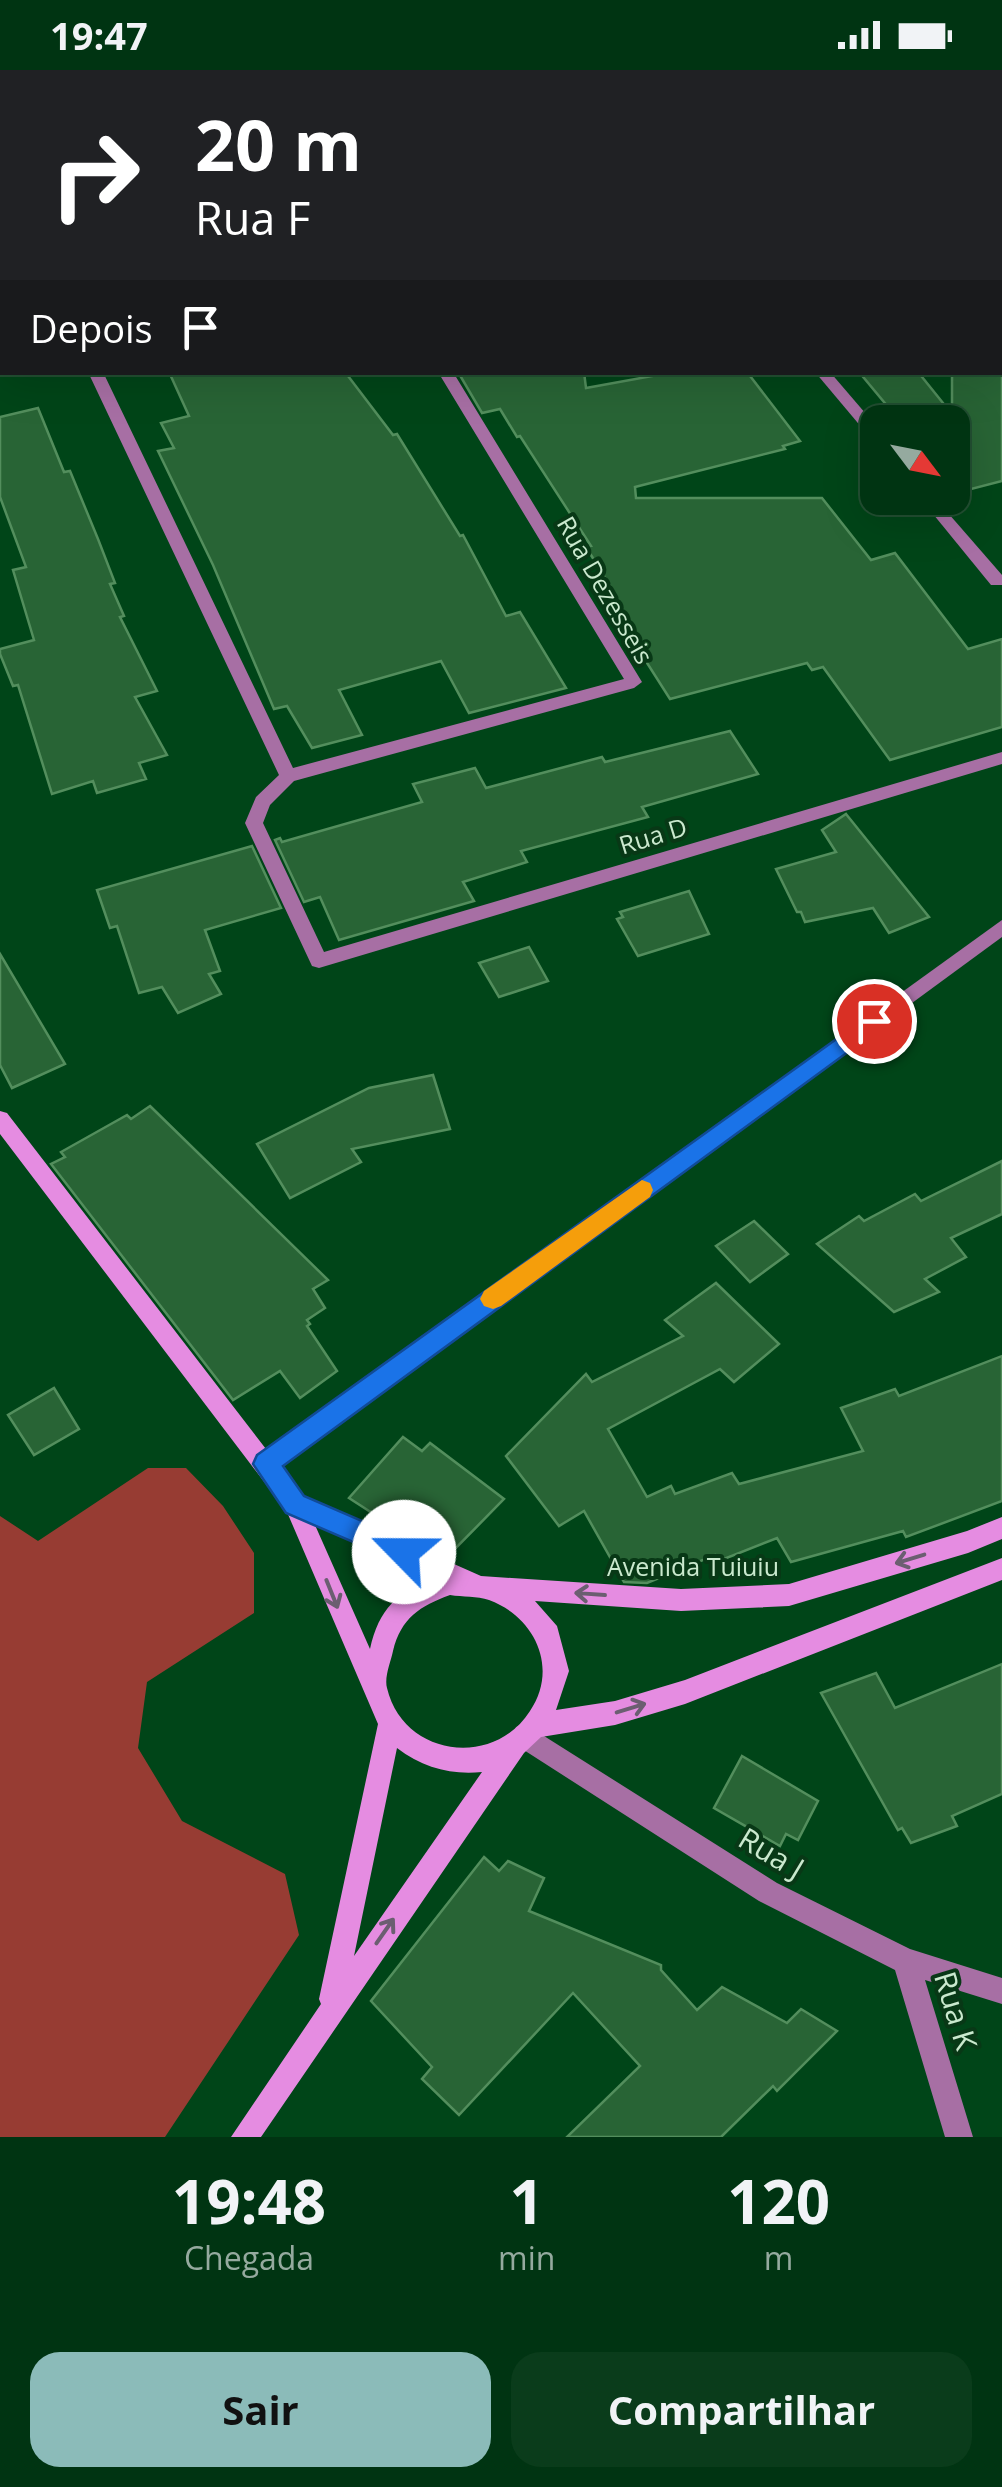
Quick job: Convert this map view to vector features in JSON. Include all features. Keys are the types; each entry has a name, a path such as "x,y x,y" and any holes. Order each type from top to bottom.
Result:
{"main road":[{"path":"0,1119 295,1504 390,1724 413,1748 438,1758 464,1762 491,1757 525,1736 685,1692 1002,1569"},
{"path":"245,2137 548,1705 555,1681 546,1634 516,1598 295,1504"},
{"name":"Avenida Tuiuiu","path":"485,1585 681,1600 789,1596 1002,1528"},
{"path":"374,1681 376,1654 386,1628 402,1607 426,1592 450,1584 485,1585"},
{"path":"330,2011 390,1724"}],"street":[{"path":"96,375 288,776"},
{"name":"Rua Dezesseis","path":"288,776 634,682 447,375"},
{"path":"825,375 860,417"},
{"path":"941,515 996,581 1002,580"},
{"name":"Rua D","path":"288,776 262,802 254,823 319,961 1002,758"},
{"path":"266,1464 1002,928"},
{"name":"Rua J","path":"525,1736 768,1892 906,1961 1002,1991"},
{"name":"Rua K","path":"906,1961 960,2137"}],"shaded area":[{"path":"148,1468 186,1468 223,1506 254,1553 254,1613 147,1682 138,1748 182,1821 285,1874 299,1935 165,2137 0,2137 0,1516 38,1541"}],"building":[{"path":"170,375 347,375 393,435 397,434 460,536 463,535 506,616 520,612 566,688 469,713 441,661 339,690 362,735 312,748 287,706 274,709 213,565 158,451 174,448 161,423 189,416"},
{"path":"460,375 584,375 586,388 658,375 749,375 800,441 783,446 785,449 635,487 636,498 822,498 871,560 895,553 968,649 1002,639 1002,727 890,760 823,667 812,670 807,663 670,699 598,586 609,584 586,547 591,546 520,436 517,437 500,409 482,413"},
{"path":"862,375 920,375 945,405 886,405"},
{"path":"952,375 1002,375 1002,481 970,489 970,405 952,405"},
{"path":"38,408 64,472 70,471 98,539 115,583 110,584 124,616 120,617 157,691 135,697 167,755 139,763 146,779 97,793 93,781 52,794 18,685 13,686 0,654 0,649 34,640 13,570 26,567 0,497 0,417"},
{"path":"730,731 758,774 642,807 648,817 521,851 527,862 463,882 474,901 339,940 320,897 304,902 275,840 280,838 282,842 422,802 413,784 475,768 486,788 602,757 605,762"},
{"path":"846,814 929,917 889,933 873,908 805,922 776,869 836,852 822,830"},
{"path":"252,846 281,908 205,930 220,971 209,974 221,994 178,1013 162,987 139,993 117,926 110,928 97,890"},
{"path":"689,891 709,934 638,956 617,919 623,917 620,912"},
{"path":"529,947 548,981 499,997 479,963"},
{"path":"0,954 65,1064 12,1088 0,1065"},
{"path":"433,1075 450,1129 352,1149 361,1162 290,1198 257,1144 369,1088"},
{"path":"150,1106 328,1280 313,1289 325,1308 307,1320 307,1326 337,1371 300,1398 280,1371 233,1400 51,1164 65,1157 61,1152"},
{"path":"1002,1161 1002,1214 951,1238 966,1257 925,1279 939,1292 894,1312 817,1244 859,1216 864,1221 915,1194 921,1201"},
{"path":"754,1221 788,1254 750,1282 716,1246"},
{"path":"716,1283 779,1344 734,1382 720,1369 608,1429 647,1497 671,1486 675,1494 732,1473 739,1484 863,1451 841,1408 895,1389 899,1396 1002,1356 1002,1501 906,1537 903,1531 791,1562 777,1538 719,1561 715,1555 647,1583 624,1582 584,1511 559,1526 506,1456 586,1374 592,1382 683,1336 665,1320"},
{"path":"54,1388 79,1429 34,1455 8,1415"},
{"path":"403,1437 422,1451 430,1443 504,1499 447,1557 349,1498"},
{"path":"1002,1664 1002,1794 952,1816 957,1826 911,1843 902,1828 898,1830 821,1693 876,1673 895,1708"},
{"path":"742,1756 818,1801 798,1840 786,1834 780,1846 714,1808"},
{"path":"484,1857 499,1871 508,1861 544,1878 529,1911 661,1965 661,1970 697,2010 722,1987 787,2023 801,2009 837,2031 777,2091 773,2086 721,2137 567,2137 640,2066 573,1993 459,2115 422,2079 432,2067 371,2001"}],"slow traffic":[{"path":"493,1299 642,1190"}],"route":[{"path":"404,1552 295,1504 266,1464 874,1021"}]}
